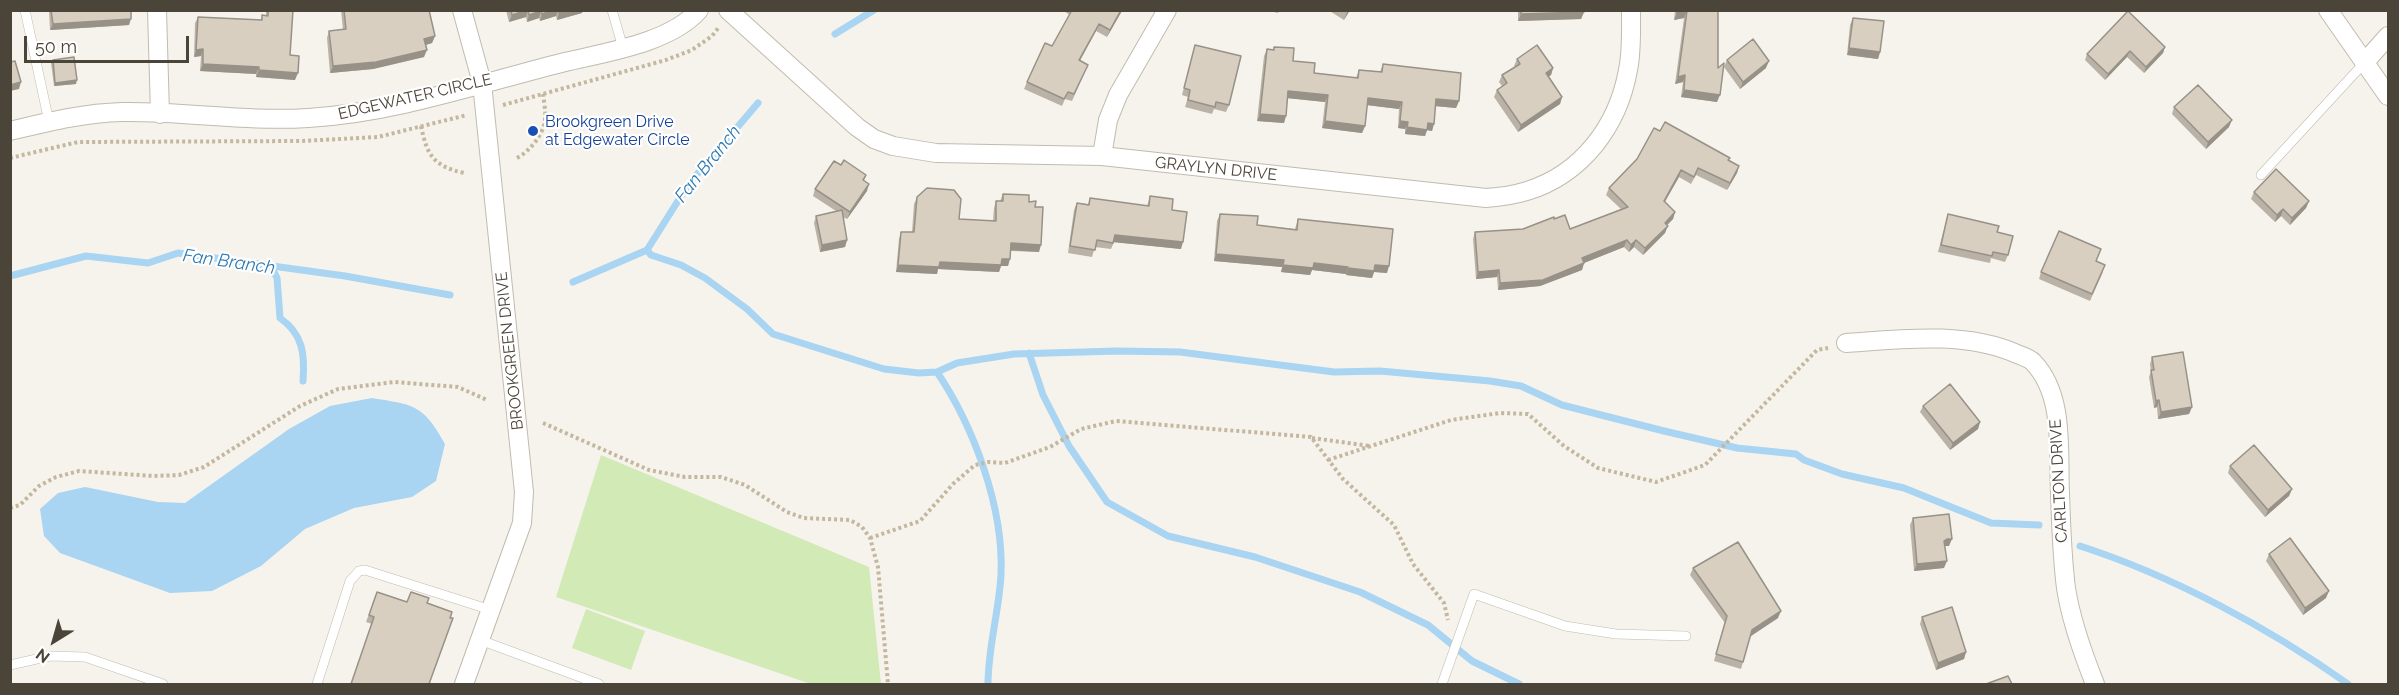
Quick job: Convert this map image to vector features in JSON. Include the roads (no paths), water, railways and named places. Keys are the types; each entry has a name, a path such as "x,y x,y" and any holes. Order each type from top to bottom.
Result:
{"street":[{"path":"157,10 160,114"},
{"name":"BROOKGREEN DRIVE","path":"462,10 482,83 524,492 522,523 464,684"},
{"name":"EDGEWATER CIRCLE","path":"10,131 92,114 123,112 306,118 339,115 430,97 623,48 673,29 690,20 699,10"},
{"name":"GRAYLYN DRIVE","path":"728,10 857,127 874,139 893,146 936,153 1102,156 1486,198 1527,191 1564,173 1588,154 1616,112 1629,69 1630,10"},
{"path":"1102,156 1108,120 1118,95 1167,10"},
{"path":"2328,10 2388,96"},
{"path":"2365,62 2388,36"},
{"name":"CARLTON DRIVE","path":"1846,343 1892,339 1956,339 2000,346 2032,361 2048,384 2057,418 2066,590 2082,650 2095,684"}],"lane":[{"path":"25,10 49,122"},
{"path":"612,10 623,48"},
{"path":"2261,175 2365,62"},
{"path":"317,684 350,581 358,571 365,570 491,610"},
{"path":"1442,684 1474,594 1565,626 1616,634 1686,636"},
{"path":"480,640 599,684"},
{"path":"10,665 50,656 85,657 163,684"}],"water":[{"path":"372,398 408,405 430,421 445,444 436,481 412,497 354,508 305,529 261,566 212,591 170,593 60,553 44,536 40,509 58,493 85,487 158,502 185,503 289,429 330,406"}],"waterway":[{"name":"Fan Branch","path":"835,34 874,10"},
{"name":"Fan Branch","path":"573,282 647,250 688,185 758,103"},
{"path":"647,250 651,255 681,265 705,278 747,309 773,334 884,369 919,373 937,372 957,363 1014,354 1180,352 1334,372 1380,371 1490,381 1521,386 1562,405 1664,431 1737,448 1796,454 1804,460 1842,474 1904,488 1991,523 2039,525"},
{"name":"Fan Branch","path":"10,276 86,256 148,263 178,253 345,276 450,295"},
{"path":"271,266 277,278 280,318 294,331 301,345 303,381"},
{"path":"1029,353 1043,395 1069,446 1107,502 1168,536 1255,557 1360,592 1428,625 1472,661 1519,684"},
{"path":"937,372 974,443 992,496 997,523 1001,549 1001,575 988,684"},
{"path":"2080,546 2150,572 2219,605 2286,643 2348,684"}],"place":[{"name":"Brookgreen Drive at Edgewater Circle","path":"533,131"}]}
